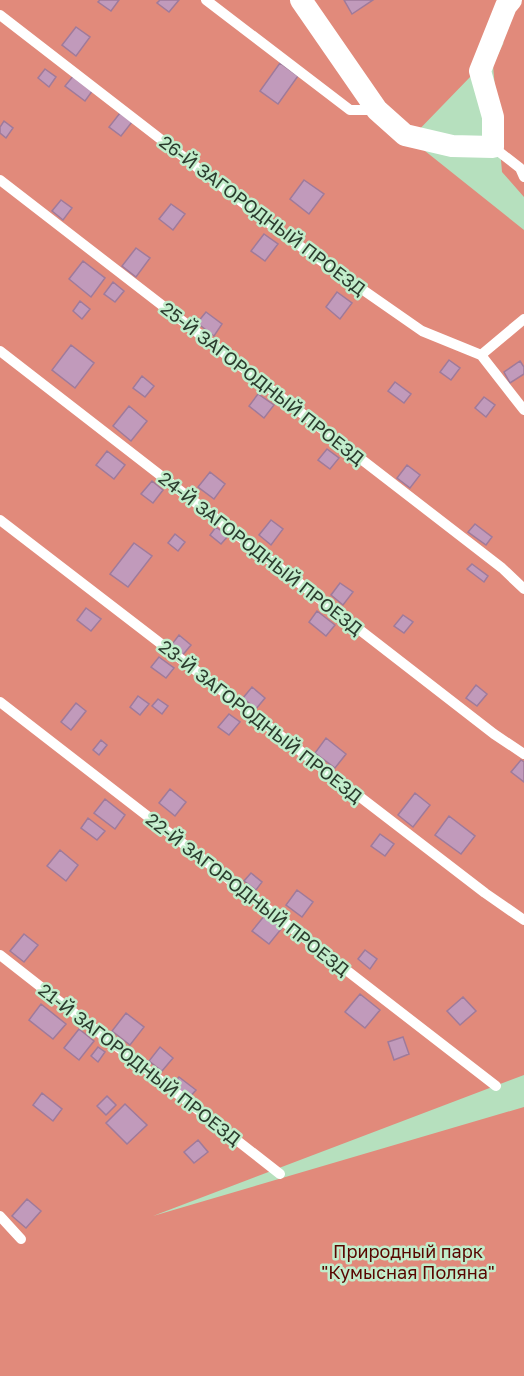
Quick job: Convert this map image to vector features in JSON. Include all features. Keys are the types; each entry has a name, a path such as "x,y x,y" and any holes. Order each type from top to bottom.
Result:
{"street":[{"path":"301,0 377,110 405,135 452,146 493,147 493,117 480,71 506,6 511,0"}],"lane":[{"path":"206,0 351,110 377,110"},
{"name":"26-Й ЗАГОРОДНЫЙ ПРОЕЗД","path":"0,15 287,237 422,331 481,355 524,410"},
{"path":"493,147 520,168 524,177"},
{"name":"25-Й ЗАГОРОДНЫЙ ПРОЕЗД","path":"0,180 502,568 524,589"},
{"path":"481,355 524,319"},
{"name":"24-Й ЗАГОРОДНЫЙ ПРОЕЗД","path":"0,351 494,734 524,754"},
{"name":"23-Й ЗАГОРОДНЫЙ ПРОЕЗД","path":"0,520 466,878 524,920"},
{"name":"22-Й ЗАГОРОДНЫЙ ПРОЕЗД","path":"0,702 496,1086"},
{"name":"21-Й ЗАГОРОДНЫЙ ПРОЕЗД","path":"0,955 280,1174"},
{"path":"0,1216 21,1239"}],"green space":[{"name":"Природный парк \"Кумысная Поляна\"","path":"0,0 524,0 524,197 502,172 493,65 504,42 410,139 524,230 524,1075 153,1216 524,1107 524,1376 0,1376"}],"building":[{"path":"100,0 119,0 111,11 98,2"},
{"path":"160,0 179,0 169,12 157,3"},
{"path":"344,0 373,0 352,14"},
{"path":"76,27 90,37 76,56 62,45"},
{"path":"280,63 298,76 278,104 260,91"},
{"path":"45,69 56,77 49,87 38,78"},
{"path":"74,75 93,90 85,101 65,86"},
{"path":"120,113 132,122 121,136 109,127"},
{"path":"4,121 13,128 6,138 0,133 0,127"},
{"path":"304,180 324,194 309,214 290,199"},
{"path":"61,200 72,208 63,220 52,211"},
{"path":"171,204 185,214 173,230 159,219"},
{"path":"264,234 278,244 265,261 251,251"},
{"path":"136,248 150,258 136,277 122,266"},
{"path":"83,261 105,278 91,297 69,279"},
{"path":"113,282 124,291 115,302 104,294"},
{"path":"337,292 352,303 340,319 326,307"},
{"path":"80,301 90,309 82,319 73,311"},
{"path":"206,312 222,324 214,336 197,323"},
{"path":"71,345 94,363 75,388 52,370"},
{"path":"449,360 460,368 451,380 440,372"},
{"path":"520,361 524,367 524,374 510,383 504,372"},
{"path":"142,376 154,386 145,397 133,388"},
{"path":"395,382 411,394 404,403 388,391"},
{"path":"258,394 274,405 264,418 249,406"},
{"path":"484,397 495,405 486,417 475,408"},
{"path":"129,406 147,421 131,441 113,426"},
{"path":"327,449 339,458 330,469 318,460"},
{"path":"107,451 125,465 114,479 96,465"},
{"path":"407,465 420,475 410,488 397,478"},
{"path":"210,472 225,484 214,499 198,487"},
{"path":"152,481 163,490 153,503 141,494"},
{"path":"271,520 283,529 271,545 259,535"},
{"path":"475,524 492,537 486,545 468,532"},
{"path":"216,527 228,536 221,544 210,535"},
{"path":"175,534 185,542 178,551 168,543"},
{"path":"134,543 152,556 128,587 110,574"},
{"path":"472,564 488,576 484,582 467,569"},
{"path":"340,583 353,592 343,605 331,595"},
{"path":"86,608 101,619 91,631 77,620"},
{"path":"317,611 335,625 326,636 309,622"},
{"path":"403,615 413,622 404,633 394,626"},
{"path":"179,635 191,645 181,657 169,648"},
{"path":"159,657 174,668 166,678 151,667"},
{"path":"476,685 487,694 477,706 466,698"},
{"path":"252,687 265,698 256,709 243,698"},
{"path":"138,696 149,704 140,715 130,707"},
{"path":"158,699 168,706 162,714 152,706"},
{"path":"76,703 86,711 71,730 61,722"},
{"path":"229,714 240,722 229,735 218,727"},
{"path":"326,738 346,754 335,768 315,753"},
{"path":"101,740 107,745 99,755 93,750"},
{"path":"521,760 524,762 524,782 511,772"},
{"path":"170,789 186,802 175,816 159,803"},
{"path":"415,793 430,805 413,827 398,815"},
{"path":"105,799 125,815 115,829 94,813"},
{"path":"449,816 475,836 461,854 435,835"},
{"path":"88,818 105,831 97,840 81,828"},
{"path":"380,834 394,844 385,856 371,846"},
{"path":"60,850 78,865 66,881 47,866"},
{"path":"251,873 262,882 256,890 244,881"},
{"path":"297,890 313,902 302,917 286,905"},
{"path":"265,915 282,928 269,944 252,931"},
{"path":"24,934 38,945 24,962 10,951"},
{"path":"365,950 377,959 370,969 358,959"},
{"path":"360,994 380,1010 365,1028 345,1012"},
{"path":"463,997 476,1011 460,1025 447,1011"},
{"path":"41,1004 66,1024 53,1039 29,1020"},
{"path":"126,1013 144,1027 130,1045 112,1031"},
{"path":"79,1029 94,1041 79,1060 64,1048"},
{"path":"403,1037 409,1054 394,1060 388,1042"},
{"path":"98,1047 105,1052 98,1062 91,1056"},
{"path":"160,1047 173,1058 162,1071 149,1061"},
{"path":"179,1077 196,1090 189,1098 172,1085"},
{"path":"42,1093 62,1109 53,1121 33,1105"},
{"path":"107,1096 116,1105 106,1115 97,1106"},
{"path":"125,1104 147,1125 127,1144 106,1123"},
{"path":"198,1140 208,1152 194,1163 184,1152"},
{"path":"27,1199 41,1211 26,1228 12,1216"}]}
